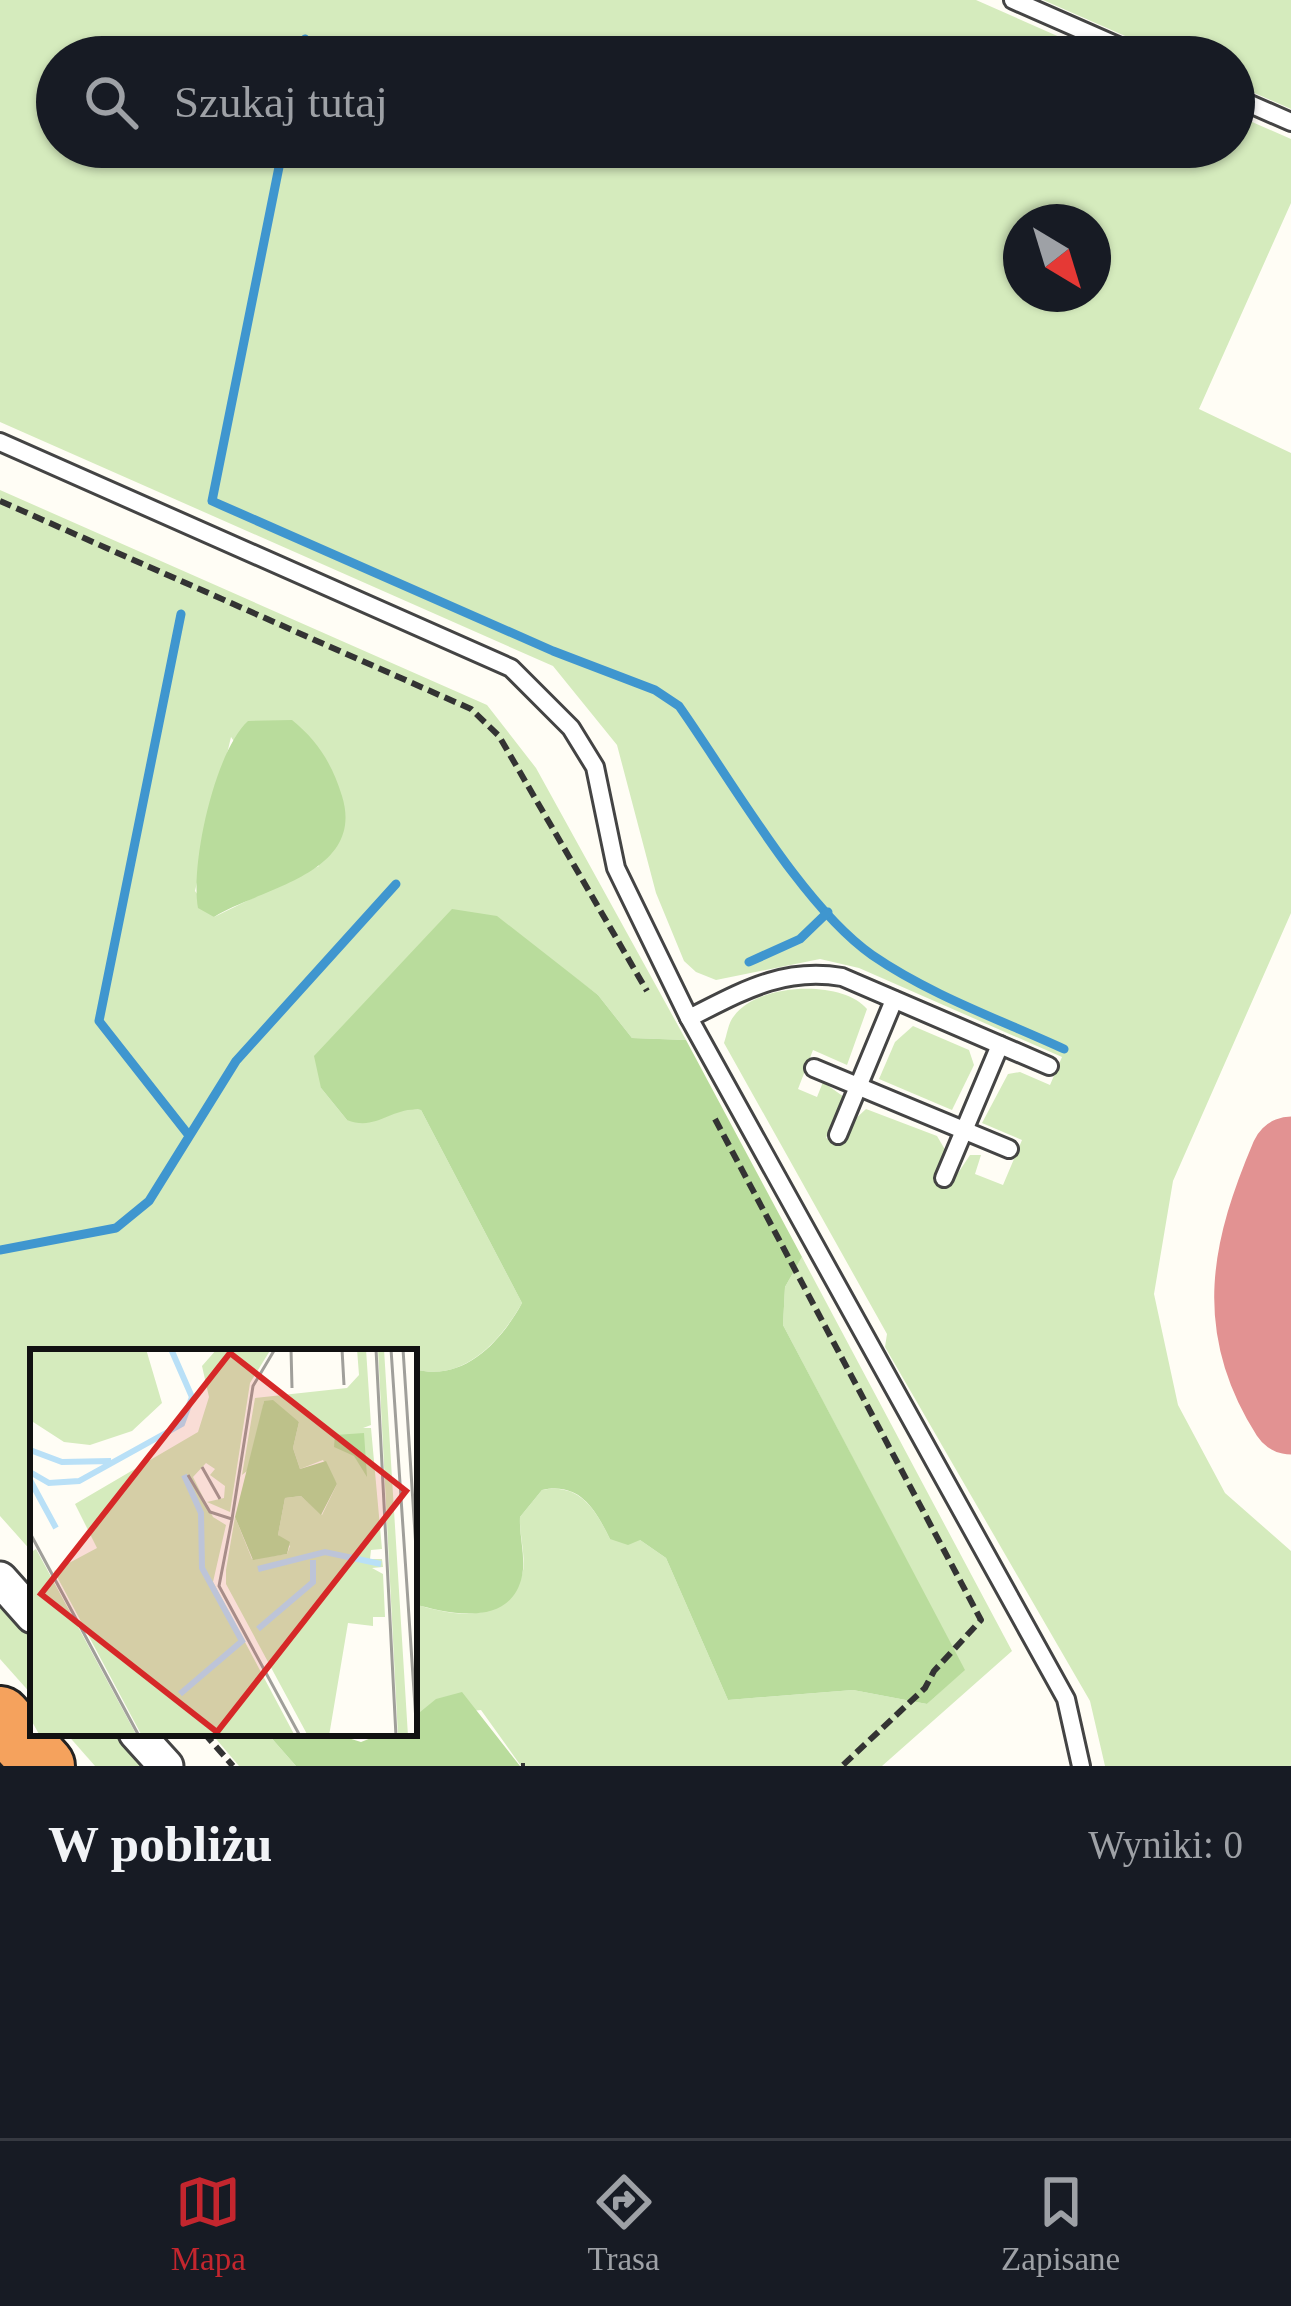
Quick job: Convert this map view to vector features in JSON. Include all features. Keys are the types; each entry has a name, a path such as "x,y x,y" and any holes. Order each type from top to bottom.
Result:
{"highway":[{"path":"0,1717 44,1766"}],"street":[{"path":"0,1579 30,1613"},
{"path":"139,1736 166,1766"}],"lane":[{"path":"1013,0 1095,36"},
{"path":"1255,106 1291,122"},
{"path":"0,442 511,668 571,728 596,767 616,868 689,1018 1066,1699 1081,1766"},
{"path":"689,1018 768,979 800,973 842,977 1049,1066"},
{"path":"838,1136 895,1000"},
{"path":"944,1178 1000,1045"},
{"path":"814,1068 1010,1149"}],"path":[{"path":"0,501 471,710 509,752 650,995"},
{"path":"714,1117 981,1620 918,1696 842,1766"},
{"path":"207,1736 233,1766"}],"green space":[{"path":"0,0 976,0 1057,36 36,36 36,168 1255,168 1255,123 1291,139 1291,203 1199,409 1291,453 1291,913 1173,1181 1154,1294 1178,1405 1225,1493 1291,1551 1291,1766 1105,1766 1090,1701 885,1347 887,1334 724,1043 734,1016 761,997 820,989 855,999 867,1009 847,1065 813,1050 798,1089 817,1097 823,1082 844,1097 826,1138 843,1144 852,1122 866,1109 937,1136 947,1153 935,1182 948,1188 970,1155 981,1155 975,1174 1003,1185 1022,1140 982,1123 1008,1074 1020,1072 1050,1085 1062,1057 859,968 820,959 716,980 696,972 684,961 656,893 617,745 553,666 0,422"},
{"path":"1043,0 1291,0 1291,109 1255,93 1255,36 1125,36"},
{"path":"0,490 487,705 536,768 686,1040 632,1038 598,995 566,971 321,1088 347,1120 404,1108 421,1110 522,1303 503,1332 478,1356 464,1365 432,1372 417,1370 417,1349 30,1349 30,1550 0,1516","holes":["231,737 319,866 214,917 195,891"]},
{"path":"292,720 317,745 338,784 345,822 339,844 305,875 214,917 198,908 196,889 208,809 225,757 248,721"},
{"path":"452,909 497,916 598,995 632,1038 686,1040 802,1257 785,1287 783,1325 965,1670 927,1704 853,1690 728,1700 666,1558 640,1540 628,1545 610,1539 585,1500 567,1490 542,1490 520,1517 522,1576 516,1593 505,1604 477,1613 417,1605 417,1370 432,1372 464,1365 492,1345 522,1303 421,1110 367,1123 347,1120 321,1088 314,1056"},
{"path":"913,1026 969,1050 974,1065 952,1110 879,1079 895,1042"},
{"path":"802,1257 1012,1651 882,1766 521,1766 481,1710 417,1717 417,1605 461,1614 503,1603 522,1575 520,1517 542,1490 567,1490 585,1501 610,1539 640,1540 666,1558 728,1700 853,1690 927,1704 964,1670 783,1325 785,1287"},
{"path":"0,1604 30,1638 30,1693 0,1659"},
{"path":"462,1692 520,1766 296,1766 270,1736 342,1736 361,1742 376,1736 417,1736 417,1715 436,1699"},
{"path":"69,1736 117,1736 144,1766 95,1766"},
{"path":"214,1736 270,1736 296,1766 239,1766"}],"waterway":[{"path":"279,168 212,501 553,651 655,690 679,706 794,874 846,933 918,982 1064,1049"},
{"path":"181,614 99,1021 187,1133"},
{"path":"0,1250 116,1228 149,1201 236,1061 396,884"},
{"path":"749,962 800,939 828,912"}],"taxiway":[{"path":"1291,1157 1267,1223 1255,1287 1261,1349 1291,1414"}]}
